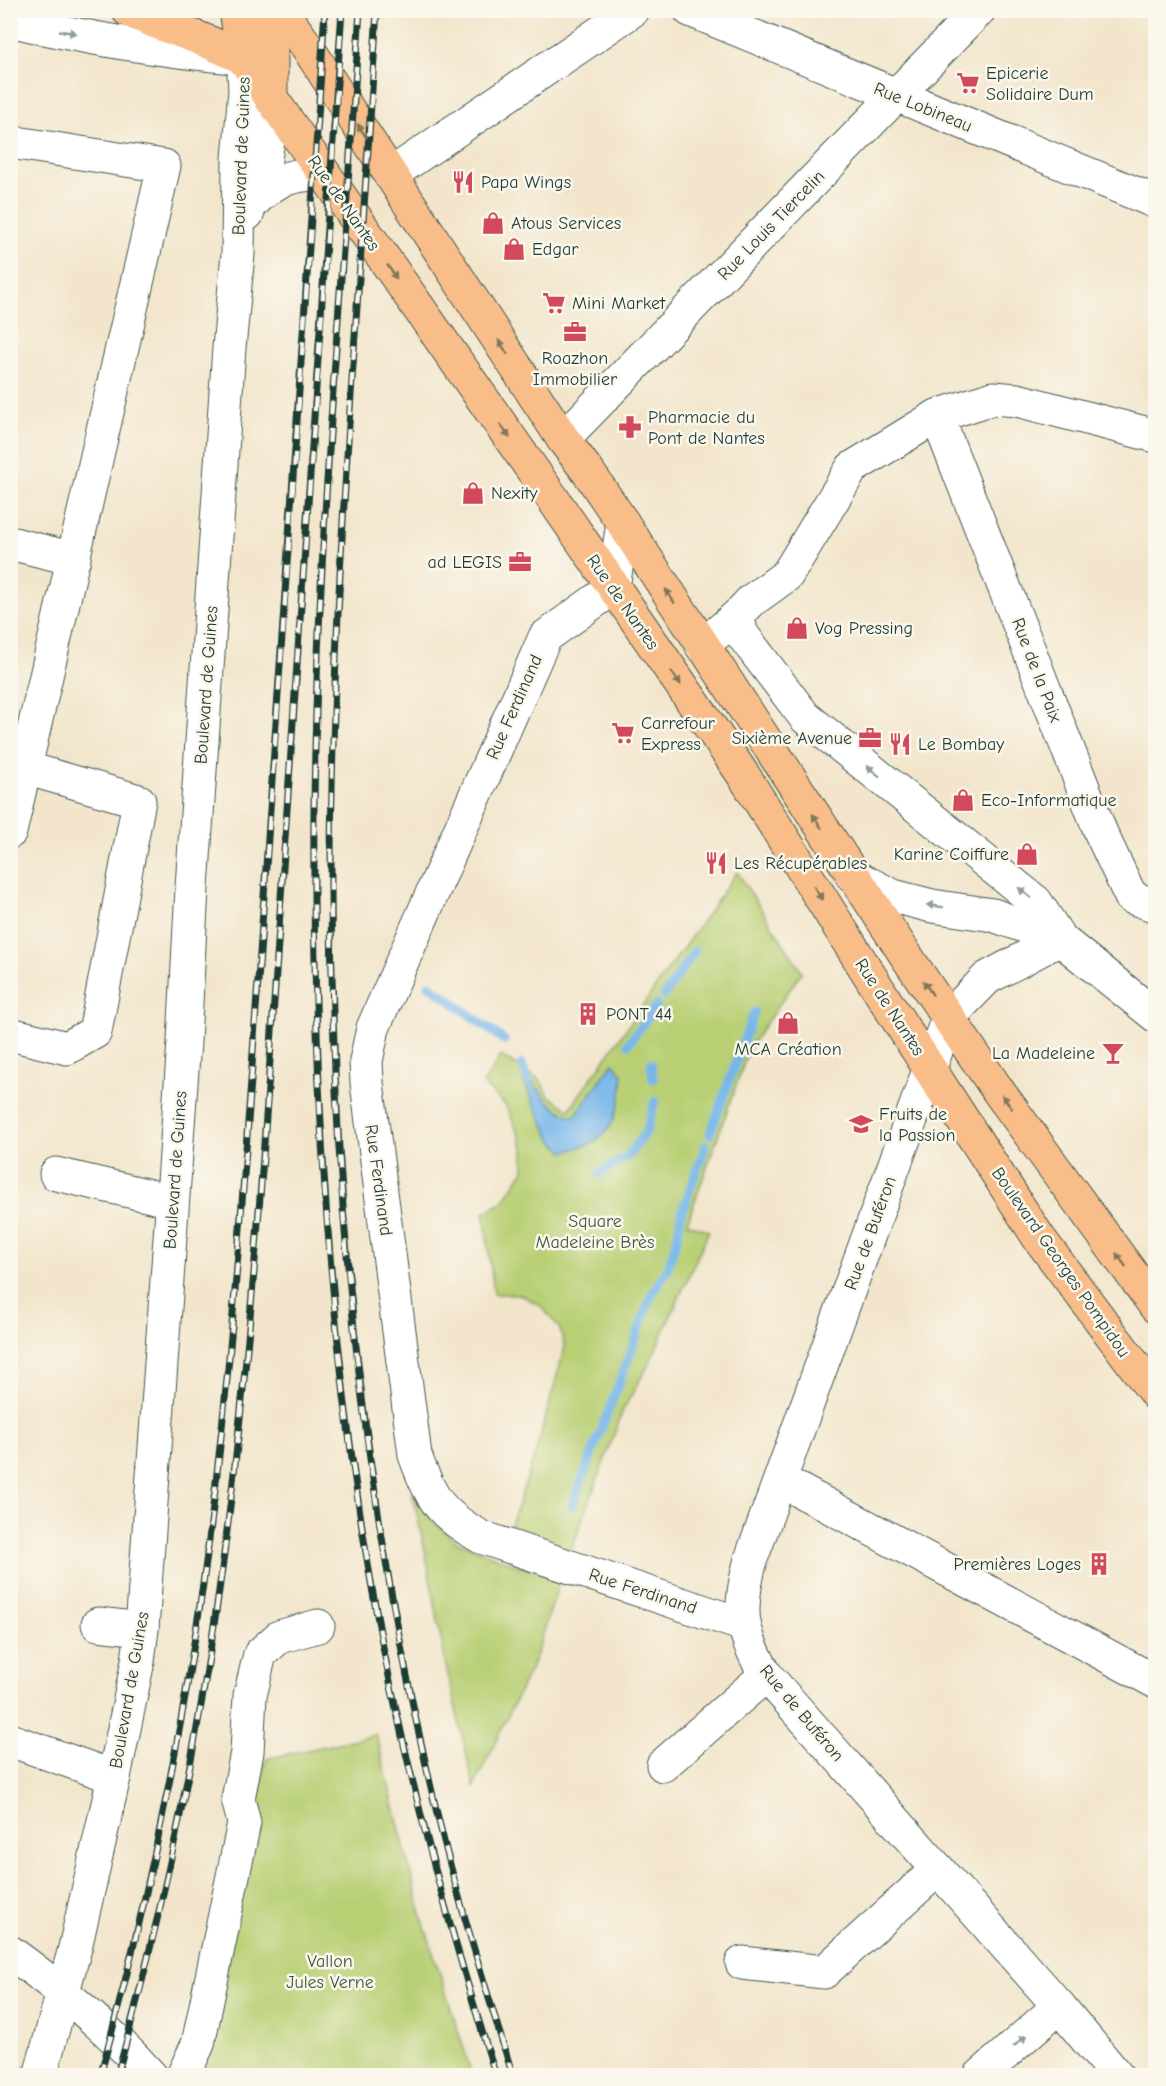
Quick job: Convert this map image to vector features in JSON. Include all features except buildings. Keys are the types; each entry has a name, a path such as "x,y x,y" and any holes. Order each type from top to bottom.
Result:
{"main road":[{"path":"128,10 156,23 217,44 243,58"},
{"path":"236,10 243,58"},
{"path":"268,10 271,43 271,99"},
{"path":"277,10 285,16 306,45 563,439 590,473 948,1018 1155,1307"},
{"name":"Rue de Nantes","path":"243,58 553,499 744,776 930,1069"},
{"name":"Boulevard Georges Pompidou","path":"930,1069 1043,1243 1155,1394"}],"street":[{"name":"Rue Lobineau","path":"690,10 1155,202"},
{"name":"Rue Louis Tiercelin","path":"563,439 979,10"},
{"path":"390,175 615,16"},
{"path":"10,20 52,30 184,53 243,58"},
{"name":"Boulevard de Guines","path":"40,2076 64,1992 114,1777 138,1661 142,1629 228,360 238,254 239,158 245,90 243,58"},
{"name":"Boulevard de Guines","path":"238,254 248,207 264,165 271,122 271,99"},
{"path":"10,142 164,166 10,832"},
{"name":"Boulevard de Guines","path":"248,207 274,182 322,173"},
{"path":"702,646 751,601 788,575 852,468 938,416 993,398 1017,400 1155,435"},
{"name":"Rue de la Paix","path":"938,416 1101,833 1131,897 1155,906"},
{"path":"613,588 623,523"},
{"path":"10,543 74,559"},
{"name":"Rue Ferdinand","path":"613,588 546,637 373,1028 366,1061 366,1083 415,1455 432,1497 447,1514 463,1527 481,1537 744,1625"},
{"path":"738,615 741,633 805,717 1036,902 1060,939 1155,1016"},
{"path":"10,1034 67,1048 95,1032 140,801 26,768"},
{"path":"852,875 893,896 932,906 993,915 1060,939"},
{"name":"Rue de Nantes","path":"930,1069 948,1018 987,978 1060,939"},
{"name":"Rue de Buféron","path":"930,1069 751,1558 742,1597 744,1625 750,1648 766,1675 1059,2006 1118,2076"},
{"path":"56,1174 172,1201"},
{"path":"780,1480 1155,1682"},
{"path":"98,1624 142,1629"},
{"path":"183,2076 198,2044 244,1822 238,1799 247,1752 250,1696 260,1654 279,1636 318,1626"},
{"path":"663,1765 766,1675"},
{"path":"10,1740 114,1777"},
{"path":"742,1963 824,1972 938,1869"},
{"path":"10,1952 64,1992 134,2056 151,2076"},
{"path":"980,2076 1059,2006"}],"green space":[{"name":"Square Madeleine Brès","path":"737,872 802,972 750,1046 687,1223 709,1231 650,1362 623,1410 571,1551 509,1530 535,1455 565,1347 559,1327 540,1305 519,1294 494,1294 484,1213 503,1202 524,1170 524,1150 506,1106 483,1084 501,1056 540,1080 548,1095 569,1110"},
{"path":"412,1492 430,1518 455,1541 524,1568 560,1579 536,1657 474,1787 446,1666"},
{"name":"Vallon Jules Verne","path":"376,1735 421,1914 472,2075 187,2076 211,2034 266,1759"}],"water":[{"path":"613,1063 623,1074 619,1104 612,1122 600,1138 564,1152 550,1138 523,1080 533,1082 557,1109 575,1116"}],"waterway":[{"path":"664,996 695,951"},
{"path":"429,985 504,1040"},
{"path":"628,1044 657,1005"},
{"path":"710,1134 754,1012"},
{"path":"651,1063 653,1079"},
{"path":"522,1064 528,1081"},
{"path":"599,1174 628,1156 646,1132 655,1101"},
{"path":"572,1506 652,1294 667,1270 678,1235 681,1214 706,1145"}],"railway":[{"path":"100,2076 144,1901 169,1783 200,1605 221,1439 237,1273 325,10"},
{"path":"117,2076 148,1959 187,1783 217,1605 241,1411 266,1118 342,10"},
{"path":"360,10 325,507 316,706 314,904 325,1199 333,1296 357,1491 372,1588 396,1712 442,1895 496,2076"},
{"path":"377,10 336,654 331,868 332,984 343,1215 368,1443 385,1556 406,1670 448,1857 513,2076"}],"place":[{"name":"Epicerie Solidaire Dum","path":"968,83"},
{"name":"Papa Wings","path":"463,182"},
{"name":"Atous Services","path":"493,223"},
{"name":"Edgar","path":"514,249"},
{"name":"Mini Market","path":"554,303"},
{"name":"Roazhon Immobilier","path":"575,332"},
{"name":"Pharmacie du Pont de Nantes","path":"630,427"},
{"name":"Nexity","path":"473,493"},
{"name":"ad LEGIS","path":"520,562"},
{"name":"Vog Pressing","path":"797,628"},
{"name":"Carrefour Express","path":"623,733"},
{"name":"Sixième Avenue","path":"870,738"},
{"name":"Le Bombay","path":"900,744"},
{"name":"Eco-Informatique","path":"963,800"},
{"name":"Karine Coiffure","path":"1027,854"},
{"name":"Les Récupérables","path":"716,863"},
{"name":"PONT 44","path":"588,1014"},
{"name":"MCA Création","path":"788,1023"},
{"name":"La Madeleine","path":"1113,1053"},
{"name":"Fruits de la Passion","path":"861,1124"},
{"name":"Premières Loges","path":"1099,1564"}]}
